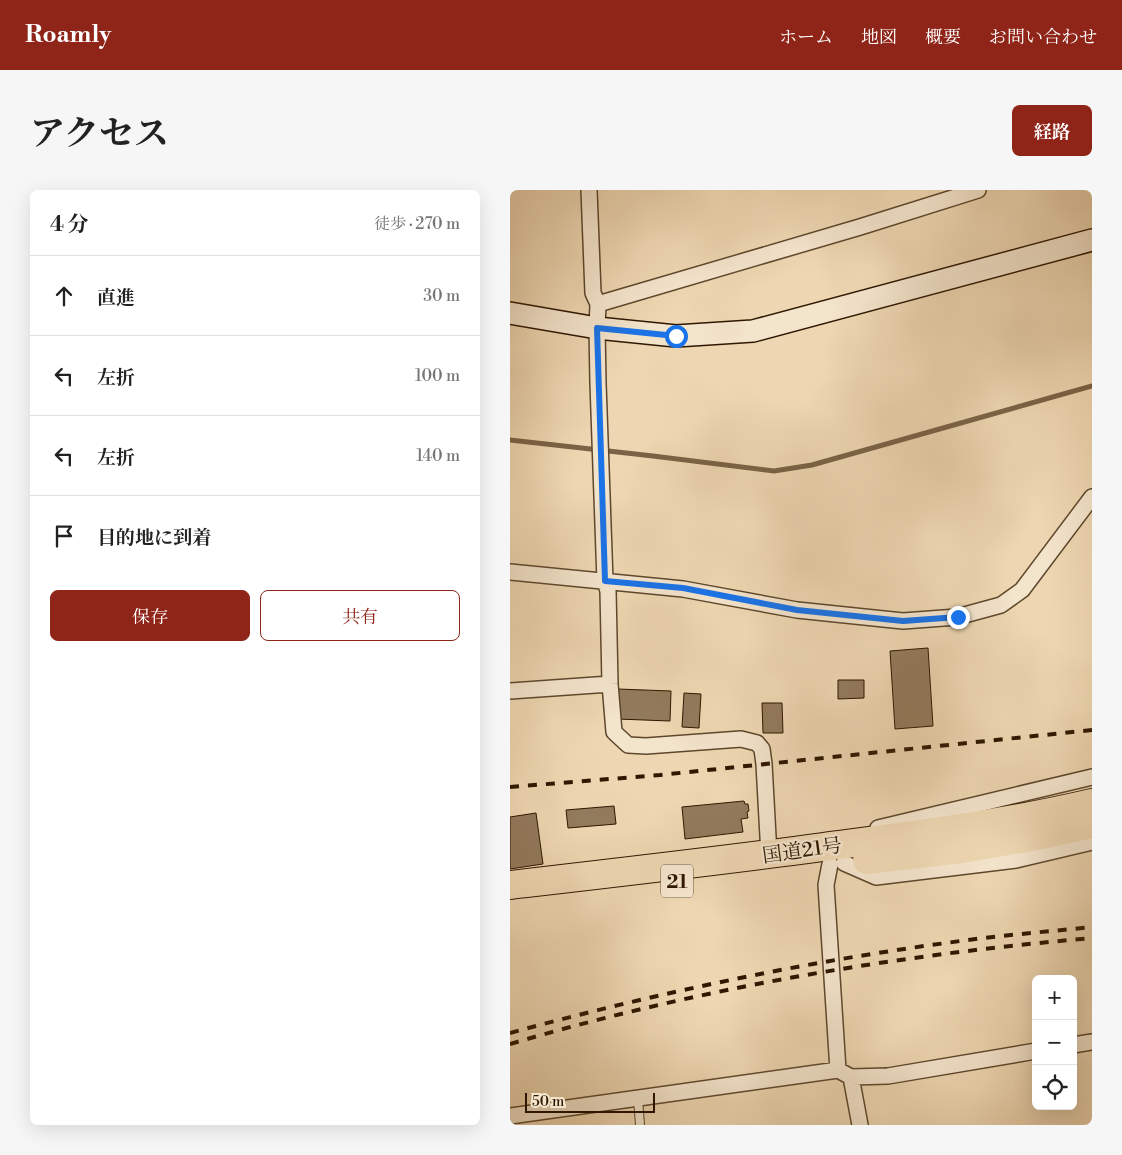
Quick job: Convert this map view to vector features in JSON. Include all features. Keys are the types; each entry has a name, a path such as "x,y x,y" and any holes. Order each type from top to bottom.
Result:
{"highway":[{"name":"国道21号","path":"510,902 832,858 954,830 1032,816 1092,802"},
{"name":"国道21号","path":"873,850 962,850 1092,824"},
{"name":"国道21号","path":"510,885 769,855 832,858"}],"street":[{"path":"589,190 593,293 598,304 600,461 605,581 608,591 610,684 614,732 628,746 741,738 757,742 762,749 764,764 769,855"},
{"path":"598,304 860,227 978,190"},
{"path":"510,313 597,328 676,336 753,331 1092,240"},
{"path":"510,572 683,588 806,611 903,621 958,617 1001,605 1022,590 1092,498"},
{"path":"510,691 610,684"},
{"path":"860,1125 845,1073 826,885 832,858 859,832 1092,777"},
{"path":"832,858 876,877 1016,860 1092,842"},
{"path":"1077,1044 1092,1042"},
{"path":"510,1116 845,1073 888,1076 1032,1053"}],"lane":[{"path":"638,1099 640,1125"}],"building":[{"path":"928,648 933,726 895,729 890,651"},
{"path":"838,680 864,680 864,698 838,699"},
{"path":"618,689 671,691 670,721 617,719"},
{"path":"684,693 701,694 699,728 682,727"},
{"path":"762,703 782,703 783,733 763,733"},
{"path":"744,801 745,804 748,804 749,811 747,812 748,818 741,819 743,832 685,839 682,807"},
{"path":"614,806 616,824 568,828 566,810"},
{"path":"536,813 543,864 510,869 510,817"}],"waterway":[{"path":"510,440 774,471 812,465 1092,386"}],"railway":[{"path":"510,787 660,775 1092,730"},
{"path":"510,1033 618,1005 781,970 891,951 1019,934 1092,927"},
{"path":"510,1044 653,1006 798,976 945,954 1092,938"}],"route":[{"path":"676,336 597,328 605,581 683,588 797,610 903,621 958,617"}]}
